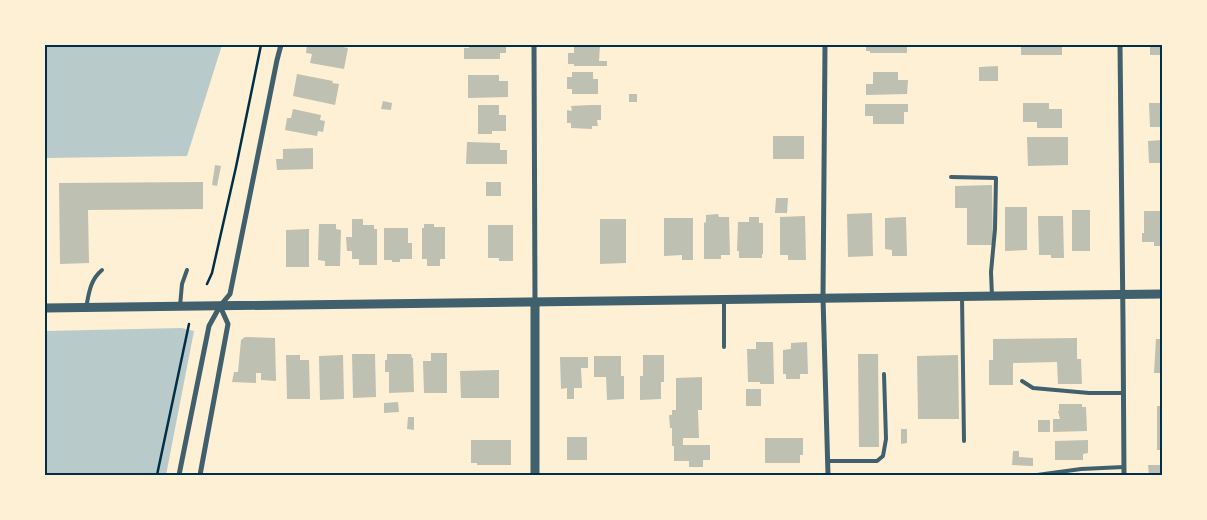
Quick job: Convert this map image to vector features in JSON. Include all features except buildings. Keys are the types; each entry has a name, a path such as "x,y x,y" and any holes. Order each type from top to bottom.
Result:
{"street":[{"path":"179,475 209,326 220,306 230,294 281,45"},
{"path":"534,45 535,475"},
{"path":"825,45 823,298 828,475"},
{"path":"1120,45 1124,475"},
{"path":"45,308 1162,294"},
{"path":"200,475 228,324 220,306"}],"lane":[{"path":"950,177 996,178 995,229 991,272 992,296"},
{"path":"86,308 91,284 96,275 102,270"},
{"path":"180,306 182,282 186,270"},
{"path":"962,296 964,441"},
{"path":"724,300 724,347"},
{"path":"828,461 877,461 883,456 886,438 884,374"},
{"path":"1022,381 1033,388 1089,393 1123,393"},
{"path":"1037,475 1081,469 1124,467"}],"path":[{"path":"207,284 212,273 260,45"},
{"path":"158,475 189,324"}],"shaded area":[{"path":"45,45 222,45 187,156 45,158"},
{"path":"182,328 194,331 166,475 45,475 45,331"}]}
